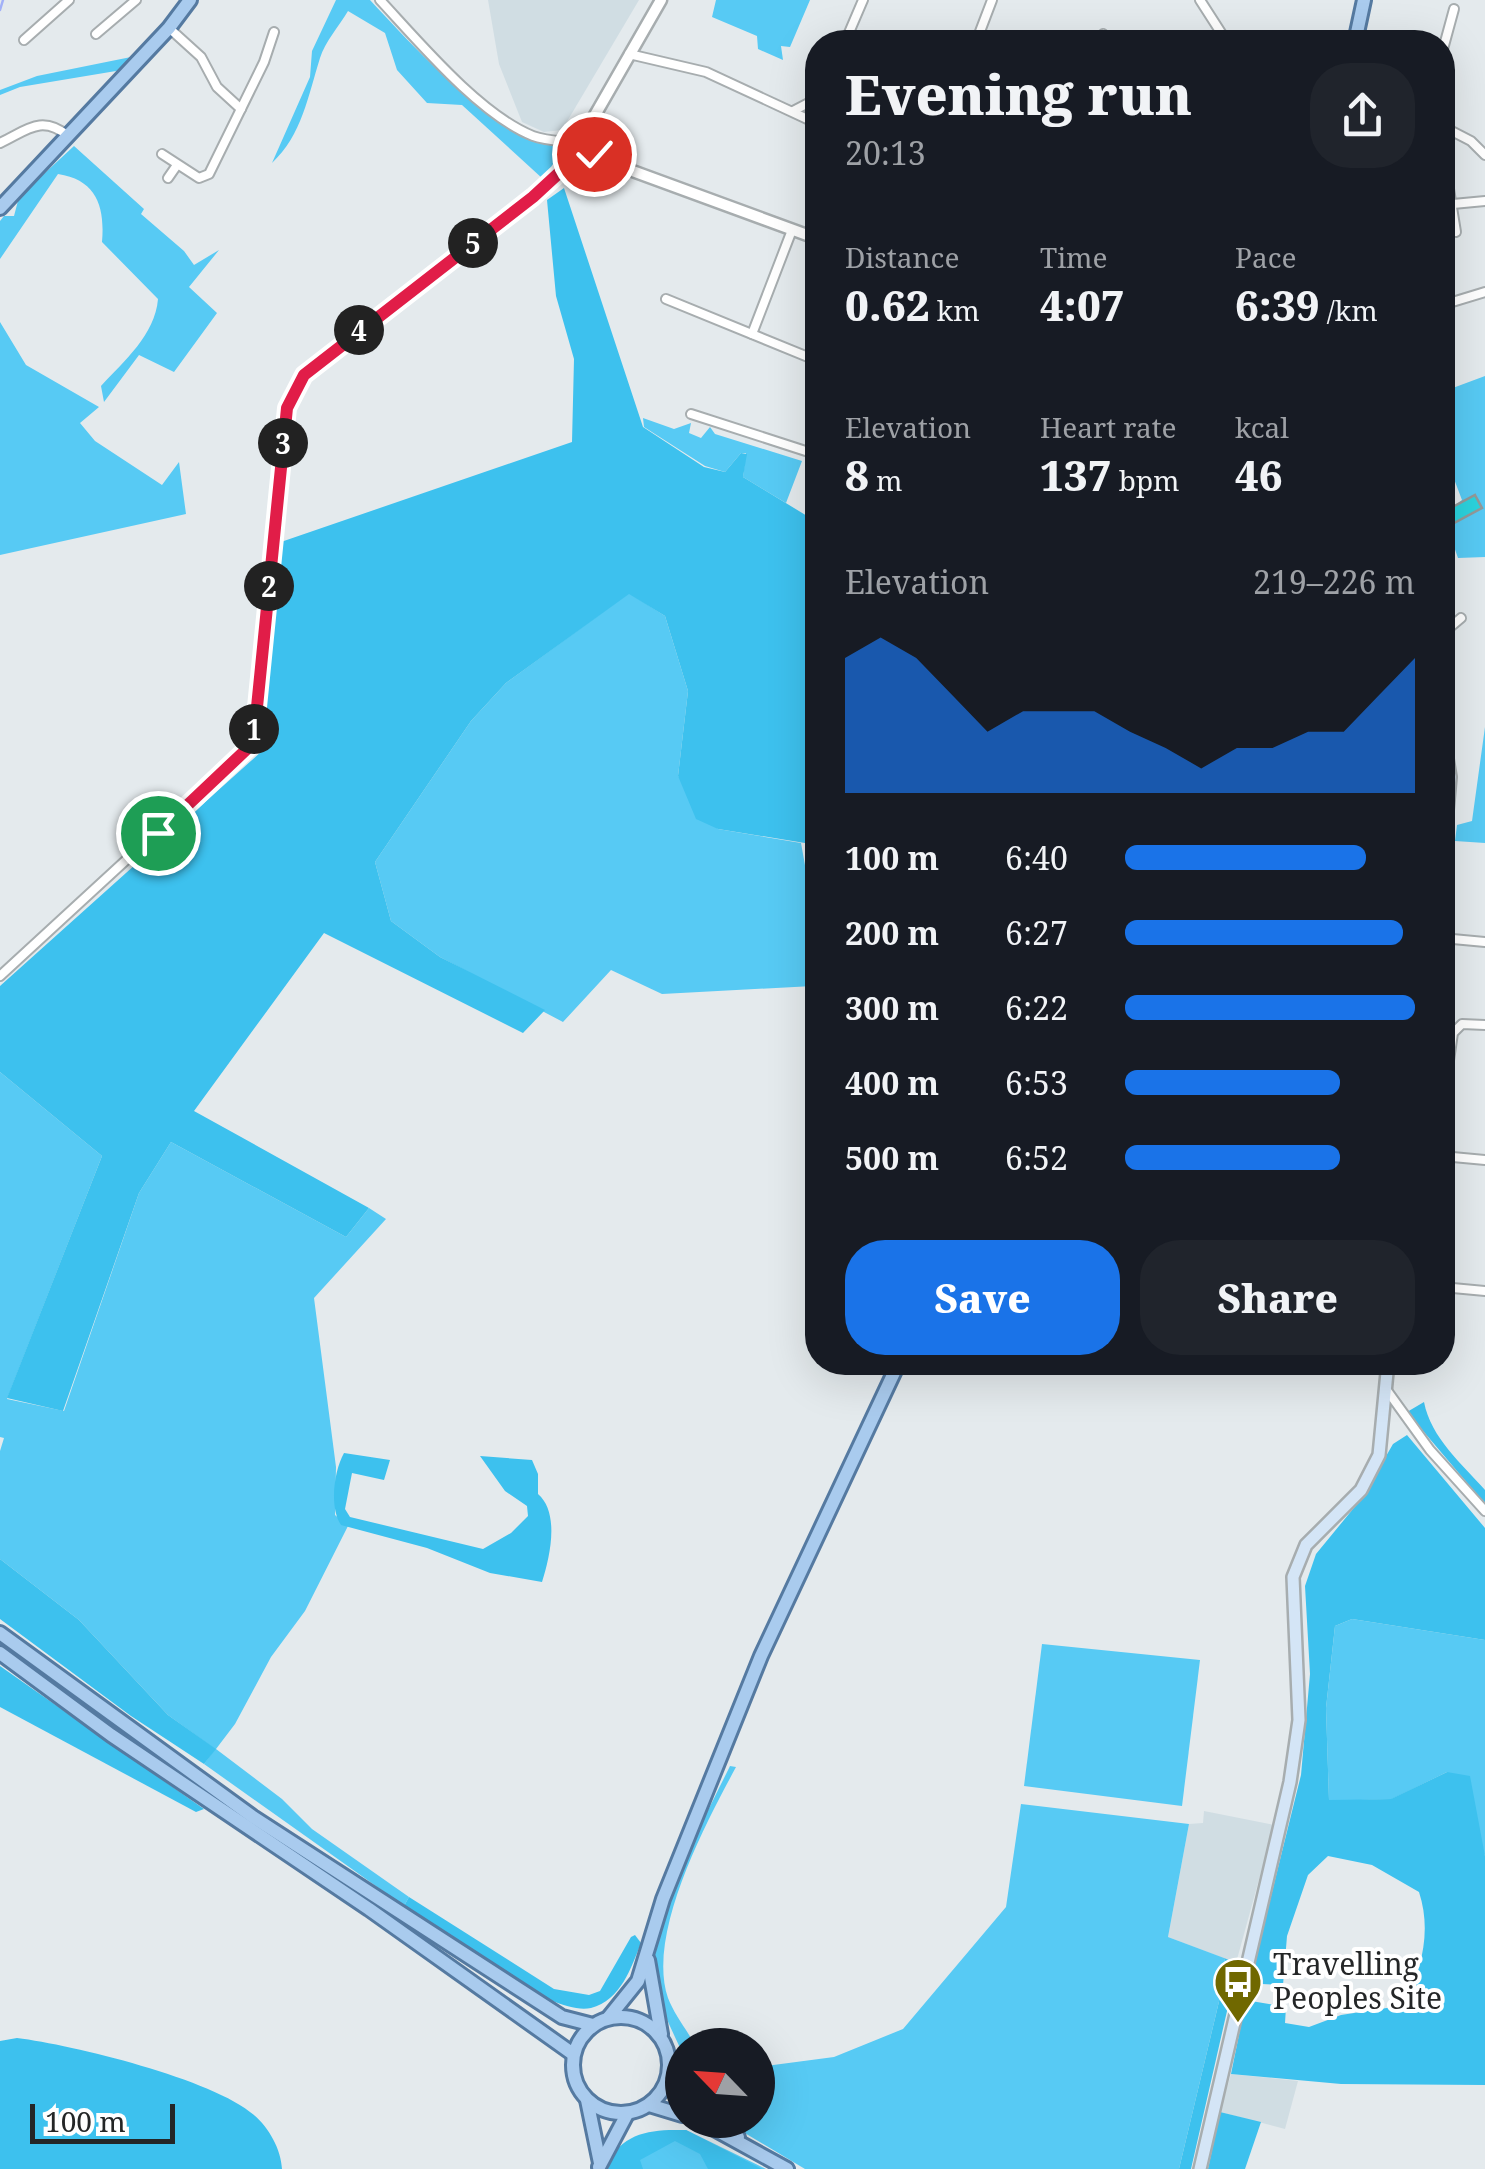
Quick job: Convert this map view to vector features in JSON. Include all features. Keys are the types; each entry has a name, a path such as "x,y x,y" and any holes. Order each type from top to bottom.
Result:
{"main road":[{"path":"0,208 169,28 190,0"},
{"path":"1358,30 1364,0"},
{"path":"599,2166 587,2100 573,2074 573,2054 580,2038 609,2017 638,1981 663,1899 761,1656 893,1375"},
{"path":"1200,2169 1292,1766 1299,1720 1294,1578 1306,1545 1361,1490 1379,1456 1387,1375"},
{"path":"0,1633 253,1817 562,2017 593,2025"},
{"path":"0,1653 111,1735 369,1908 573,2054"},
{"path":"647,1952 665,2045"},
{"path":"609,2017 640,2020 662,2037"},
{"path":"587,2100 610,2113 627,2114 649,2105 665,2086"},
{"path":"649,2105 665,2110"},
{"path":"599,2166 627,2114"},
{"path":"731,2138 787,2169"},
{"path":"739,2138 751,2149"}],"street":[{"path":"24,40 70,0"},
{"path":"96,34 136,0"},
{"path":"380,0 451,75 514,126 536,137 579,143 608,162 805,234"},
{"path":"0,976 249,747 255,727 287,408 298,384 338,346 559,173 660,0"},
{"path":"851,30 863,0"},
{"path":"981,30 992,0"},
{"path":"1200,0 1220,30"},
{"path":"1208,8 1218,0"},
{"path":"1448,30 1454,8"},
{"path":"169,28 202,57 217,87 241,109"},
{"path":"162,154 199,178 209,174 264,62 274,32"},
{"path":"628,54 706,72 805,117"},
{"path":"793,111 805,105"},
{"path":"0,143 27,126 41,124 50,124 68,136"},
{"path":"1455,133 1485,154"},
{"path":"168,178 177,165"},
{"path":"1455,204 1485,201"},
{"path":"1455,223 1456,232"},
{"path":"752,334 792,230"},
{"path":"1455,301 1485,292"},
{"path":"666,299 805,357"},
{"path":"691,414 805,452"},
{"path":"1455,624 1462,618"},
{"path":"1455,939 1485,942"},
{"path":"1455,1032 1457,1027 1469,1023 1485,1025"},
{"path":"1455,1157 1485,1160"},
{"path":"1455,1288 1485,1291"},
{"path":"1386,1389 1430,1450 1485,1511"}],"shaded area":[{"path":"336,0 370,0 436,68 489,113 544,143 571,148 543,179 462,105 427,103 397,70 385,33 348,11 322,52 297,127 272,163 310,77 312,51"},
{"path":"488,0 639,0 562,130 544,132 522,122 499,64"},
{"path":"716,0 810,0 790,47 781,46 783,60 758,49 757,36 712,17"},
{"path":"131,57 128,69 20,87 0,95 0,90 37,76"},
{"path":"74,146 144,209 141,214 184,251 194,265 219,250 189,287 217,313 174,372 139,355 104,402 101,386 145,336 158,299 102,242 102,217 96,197 82,182 58,174 0,259 0,221 4,216 14,216 19,197"},
{"path":"564,188 643,427 704,467 725,472 741,453 747,454 743,477 805,515 805,843 718,829 696,819 678,776 688,691 665,616 629,594 506,683 471,721 375,862 391,921 440,957 545,1010 523,1033 324,933 194,1111 369,1208 346,1237 171,1142 139,1193 63,1411 7,1398 102,1156 0,1072 0,986 262,751 278,543 572,442 574,359 556,296 547,200"},
{"path":"0,322 26,365 99,407 80,423 95,441 162,485 179,462 186,514 0,555"},
{"path":"1485,376 1485,557 1458,558 1455,549 1455,506 1462,500 1455,482 1455,387"},
{"path":"643,418 674,429 691,423 689,433 701,438 710,427 715,434 802,461 786,503 743,477 746,453 741,453 725,472 705,466 644,427"},
{"path":"629,593 665,616 688,691 678,776 718,829 801,843 805,865 805,986 662,994 611,970 563,1022 440,957 391,921 375,862 471,721 506,683"},
{"path":"1485,727 1485,843 1455,841 1457,825 1472,821"},
{"path":"0,1072 102,1156 7,1399 64,1411 139,1193 171,1142 346,1237 369,1208 386,1219 314,1298 336,1467 335,1515 348,1526 305,1611 271,1657 235,1724 216,1749 282,1799 312,1829 409,1897 404,1906 204,1764 215,1749 168,1715 79,1620 0,1559 0,1451 4,1438 0,1437"},
{"path":"1424,1402 1440,1439 1485,1490 1485,1504 1407,1412"},
{"path":"1407,1435 1485,1528 1485,1640 1352,1619 1335,1626 1326,1708 1329,1800 1391,1799 1447,1772 1470,1776 1485,1856 1485,2085 1341,2084 1231,2074 1242,2020 1251,2001 1286,2007 1285,2023 1309,2027 1341,2015 1406,2005 1420,1963 1425,1921 1419,1892 1372,1865 1328,1856 1308,1875 1287,1936 1283,1985 1262,1984 1252,1973 1301,1775 1310,1674 1305,1586 1316,1554 1362,1498 1393,1444"},
{"path":"344,1453 390,1460 384,1480 352,1473 345,1509 350,1517 483,1549 511,1533 528,1516 527,1506 505,1491 480,1456 532,1460 538,1474 538,1494 545,1502 551,1524 542,1582 490,1573 427,1548 341,1525 334,1489"},
{"path":"0,1559 79,1620 168,1715 216,1749 204,1764 131,1716 0,1619"},
{"path":"1352,1619 1485,1640 1485,1856 1447,1772 1392,1799 1329,1801 1326,1708 1335,1626"},
{"path":"1042,1644 1200,1660 1182,1806 1024,1786"},
{"path":"0,1666 204,1809 196,1812 0,1707"},
{"path":"730,1766 736,1767 696,1848 672,1912 663,1972 668,1998 685,2028 671,2028 657,1992 653,1955 673,1886"},
{"path":"1021,1804 1189,1824 1168,1937 1224,1958 1227,1968 1179,2169 805,2169 753,2138 775,2138 775,2065 834,2057 903,2029 1006,1907"},
{"path":"1204,1811 1274,1825 1236,1963 1168,1937 1189,1824 1203,1823"},
{"path":"409,1897 554,1989 589,1995 600,1991 631,1937 635,1935 641,1943 624,1982 610,1998 591,2008 573,2008 523,1987 468,1952 404,1906"},
{"path":"1224,1958 1236,1963 1235,1976 1191,2169 1179,2169 1227,1968"},
{"path":"17,2038 141,2066 208,2089 254,2115 277,2147 282,2169 0,2169 0,2041"},
{"path":"1231,2074 1298,2081 1285,2129 1220,2112"},
{"path":"1220,2112 1261,2122 1245,2169 1208,2169"},
{"path":"665,2130 665,2138 702,2138 762,2169 708,2169 700,2154 675,2141 640,2160 643,2169 608,2169 623,2144 649,2132"},
{"path":"670,2138 702,2138 766,2169 608,2169"}],"building":[{"path":"1475,495 1482,508 1455,522 1455,506"}],"waterway":[{"path":"0,10 3,0"}],"place":[{"name":"Travelling Peoples Site","path":"1238,2024"}],"route":[{"path":"158,833 249,747 255,727 287,408 292,393 304,375 338,346 533,197 559,173 579,143 594,154"}]}
